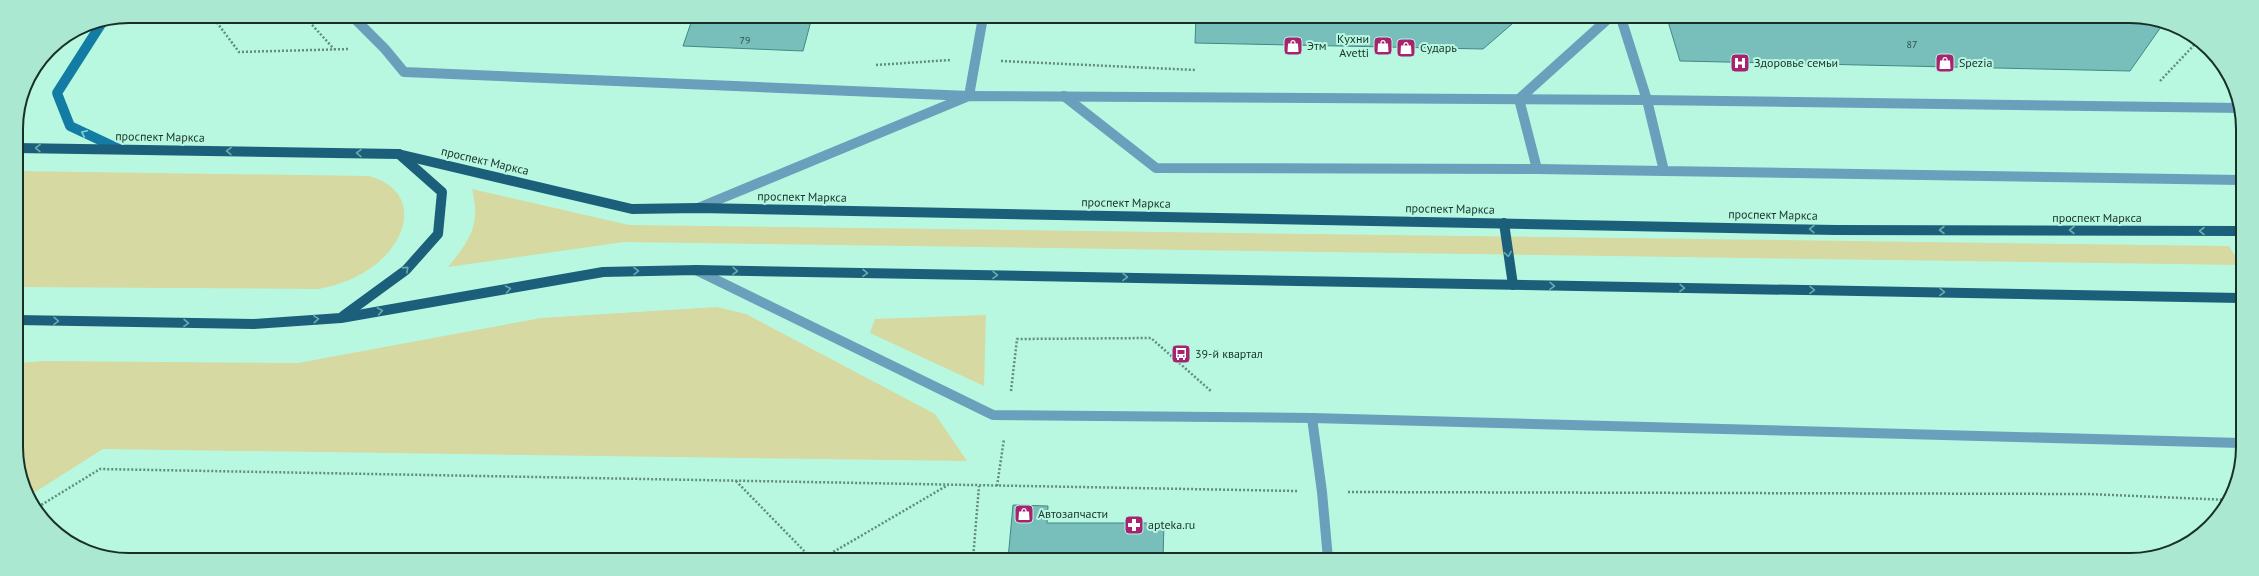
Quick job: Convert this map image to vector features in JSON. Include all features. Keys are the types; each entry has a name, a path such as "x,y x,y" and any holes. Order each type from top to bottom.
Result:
{"main road":[{"name":"проспект Маркса","path":"23,148 398,154 632,209 698,208 1844,230 2236,231"},
{"path":"341,318 406,270 438,234 442,192 398,154"},
{"path":"1504,223 1513,285"},
{"path":"23,320 254,324 341,318 604,272 696,270 2236,298"}],"street":[{"path":"99,28 57,93 70,126 119,149"}],"lane":[{"path":"359,23 385,49 404,72 749,88 841,89 969,96 1647,100 2234,108"},
{"path":"969,96 982,23"},
{"path":"1519,99 1603,23"},
{"path":"1623,23 1647,100 1664,171"},
{"path":"698,208 969,96"},
{"path":"1064,96 1156,168 1188,166 1506,170 1537,169 2236,180"},
{"path":"1519,99 1537,169"},
{"path":"696,270 993,415 1312,418 2236,443"},
{"path":"1312,418 1322,492 1327,553"}],"path":[{"path":"217,23 239,52 335,50 310,23"},
{"path":"2167,82 2159,82 2194,45"},
{"path":"997,486 1008,416 1017,339 1151,338 1241,417"},
{"path":"41,505 100,469 1322,492 2080,494 2222,500"},
{"path":"736,481 806,553"},
{"path":"832,553 949,485"},
{"path":"973,553 979,486"}],"green space":[{"path":"23,171 369,176 385,183 396,192 403,203 404,216 402,228 396,241 387,254 362,274 319,289 23,287"},
{"path":"472,189 629,225 2229,246 2236,257 2236,265 624,242 448,267 468,240 472,231 475,213"},
{"path":"717,307 746,314 935,414 967,461 103,449 34,493 31,488 25,468 23,454 23,363 45,361 298,363 541,318"},
{"path":"986,315 984,386 870,333 875,319"}],"building":[{"path":"691,23 810,23 803,51 683,46"},
{"path":"1196,23 1513,23 1483,49 1195,43"},
{"path":"1669,23 2137,23 2160,28 2130,71 1680,61"},
{"path":"1013,505 1048,506 1047,523 1164,523 1163,553 1009,553"}],"place":[{"name":"Этм","path":"1293,46"},
{"name":"Кухни Avetti","path":"1383,46"},
{"name":"Сударь","path":"1406,48"},
{"name":"Здоровье семьи","path":"1740,63"},
{"name":"Spezia","path":"1945,63"},
{"name":"39-й квартал","path":"1181,354"},
{"name":"Автозапчасти","path":"1024,514"},
{"name":"apteka.ru","path":"1134,525"}]}
